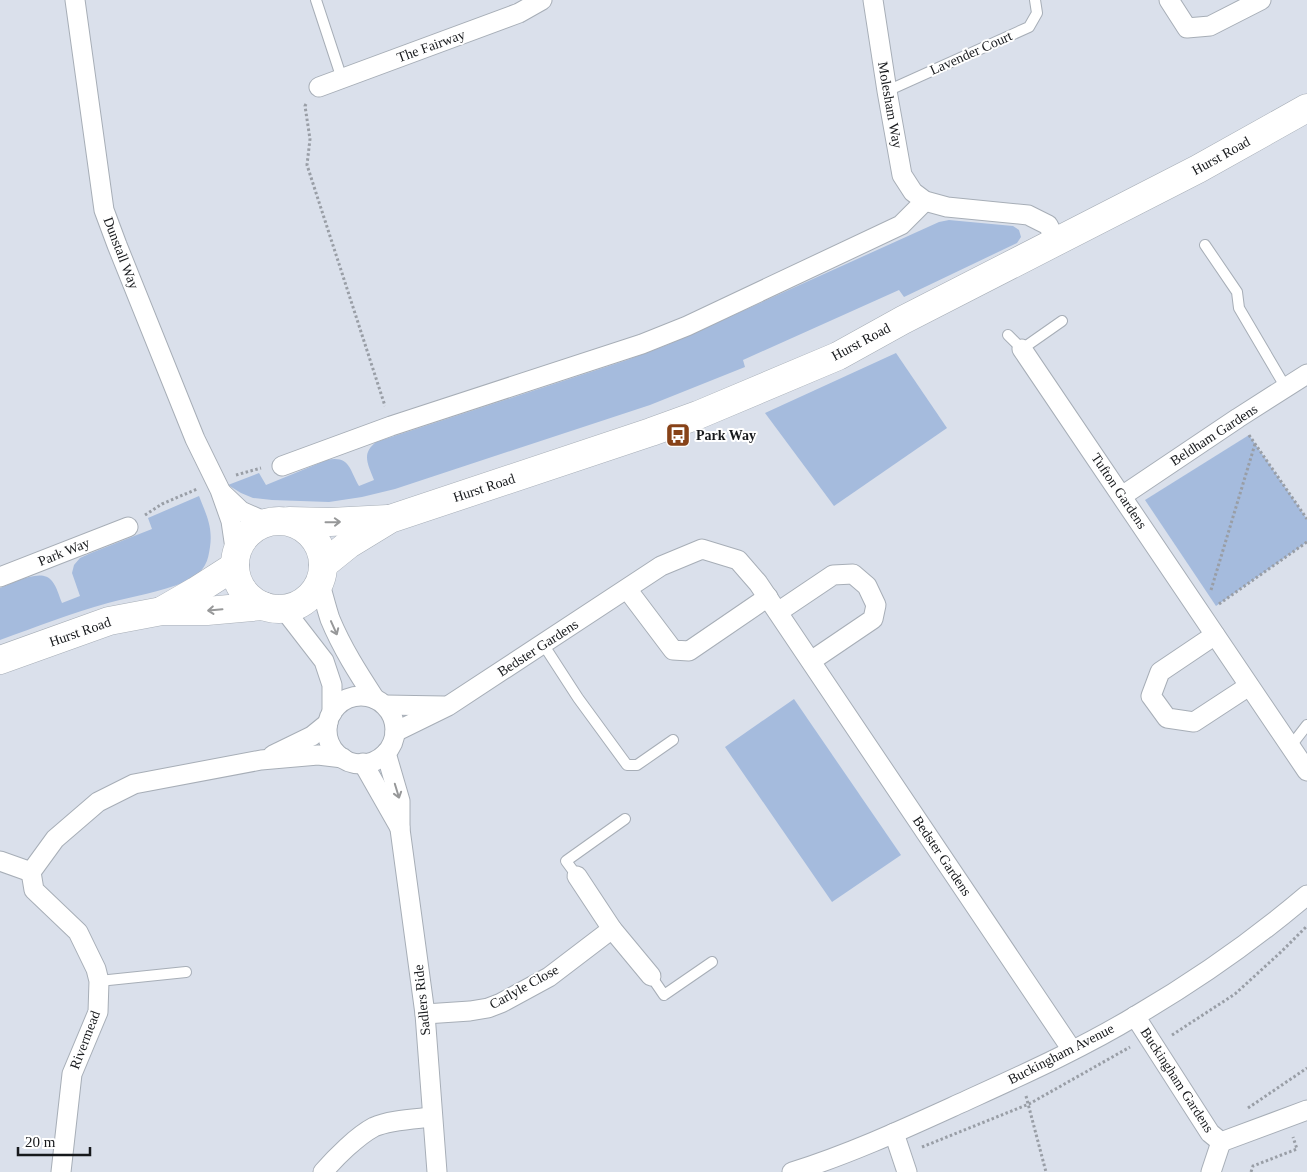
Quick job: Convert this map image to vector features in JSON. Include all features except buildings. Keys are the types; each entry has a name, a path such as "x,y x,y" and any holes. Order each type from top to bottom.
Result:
{"main road":[{"name":"Hurst Road","path":"321,573 349,544 390,519 651,432 722,405 838,356 904,320 1198,169 1307,108"},
{"name":"Hurst Road","path":"275,522 390,519"},
{"path":"275,522 299,525 311,534 319,547 321,573 313,592 305,600 295,606 273,607 250,598 242,589 237,578 235,560 240,544 246,535 256,527 275,522"},
{"name":"Hurst Road","path":"162,611 196,591 235,560"},
{"name":"Hurst Road","path":"0,660 109,621 162,611 206,611 273,607"}],"street":[{"name":"Dunstall Way","path":"76,0 104,210 116,246 195,439 220,490 231,521 235,560"},
{"name":"The Fairway","path":"319,87 519,14 542,0"},
{"name":"Molesham Way","path":"873,0 902,175 912,192 925,201"},
{"path":"1169,0 1188,28 1210,26 1261,0"},
{"path":"282,466 391,426 642,344 688,326 901,225 925,201 947,206 1028,215 1048,225 1057,242"},
{"name":"Tufton Gardens","path":"1022,349 1307,772"},
{"name":"Beldham Gardens","path":"1122,496 1307,374"},
{"name":"Dunstall Way","path":"220,490 241,511 275,522"},
{"name":"Park Way","path":"0,577 128,527"},
{"name":"Bedster Gardens","path":"395,732 448,706 662,566 702,549 738,560 758,583 773,605 1072,1050"},
{"path":"0,861 31,872 55,839 98,802 134,784 261,760 318,755 343,758 363,764 379,759 386,753 394,740 395,732 391,713 380,702 360,675 340,641 330,618 321,573"},
{"path":"627,589 673,650 690,651 773,605 834,576 853,574 867,586 876,605 874,620 811,661"},
{"path":"273,607 324,661 332,685 328,734 330,743 343,758"},
{"path":"1215,635 1160,672 1151,696 1167,718 1194,722 1249,686"},
{"path":"261,760 312,736 330,718 338,705 356,696 366,696 380,702 448,706"},
{"name":"Sadlers Ride","path":"386,753 400,800 400,829 425,1014 436,1172"},
{"name":"Sadlers Ride","path":"363,764 400,829"},
{"name":"Rivermead","path":"31,872 34,890 78,932 96,969 99,981 98,1012 72,1074 61,1172"},
{"path":"577,876 612,929 651,976"},
{"name":"Buckingham Avenue","path":"792,1172 894,1133 1019,1077 1136,1016 1199,977 1280,918 1307,895"},
{"name":"Carlyle Close","path":"425,1014 479,1010 501,1003 549,977 612,929"},
{"name":"Buckingham Gardens","path":"1136,1016 1210,1133 1221,1142"},
{"name":"Buckingham Gardens","path":"1221,1142 1307,1110"},
{"path":"323,1172 360,1136 374,1128 385,1124 432,1117"},
{"path":"894,1133 907,1172"},
{"name":"Buckingham Gardens","path":"1211,1172 1221,1142"}],"lane":[{"path":"316,0 342,79"},
{"name":"Lavender Court","path":"887,91 1029,27 1037,13 1035,0"},
{"path":"1205,244 1237,292 1238,308 1286,388"},
{"path":"1008,335 1022,349 1062,321"},
{"path":"543,644 578,698 627,765 637,765 673,740"},
{"path":"1290,747 1307,725"},
{"path":"577,876 566,861 625,819"},
{"path":"651,976 664,996 712,962"},
{"path":"99,981 186,972"}],"path":[{"path":"319,87 305,106 310,138 306,165 391,426"},
{"path":"1238,418 1307,519"},
{"path":"1203,617 1255,444"},
{"path":"1203,617 1307,542"},
{"path":"1242,1111 1307,1068"},
{"path":"1019,1077 1029,1104 1046,1172"},
{"path":"1250,1172 1254,1166 1297,1149 1287,1119"}],"shaded area":[{"path":"949,220 1013,226 1019,230 1021,237 1017,243 904,297 899,290 743,360 745,367 650,405 395,489 329,502 253,498 228,485 259,473 266,485 327,460 335,459 345,462 359,486 374,480 367,455 371,446 376,442 627,360 667,345 939,222"},
{"path":"896,353 947,428 834,506 765,413"},
{"path":"1249,435 1307,519 1307,542 1216,606 1145,500"},
{"path":"199,496 208,521 211,540 206,563 196,575 176,585 94,607 0,640 0,588 27,577 41,575 52,581 62,603 80,596 72,573 74,565 80,558 152,529 148,518"},
{"path":"794,699 901,855 832,902 725,747"}],"place":[{"name":"Park Way","path":"678,435"}]}
